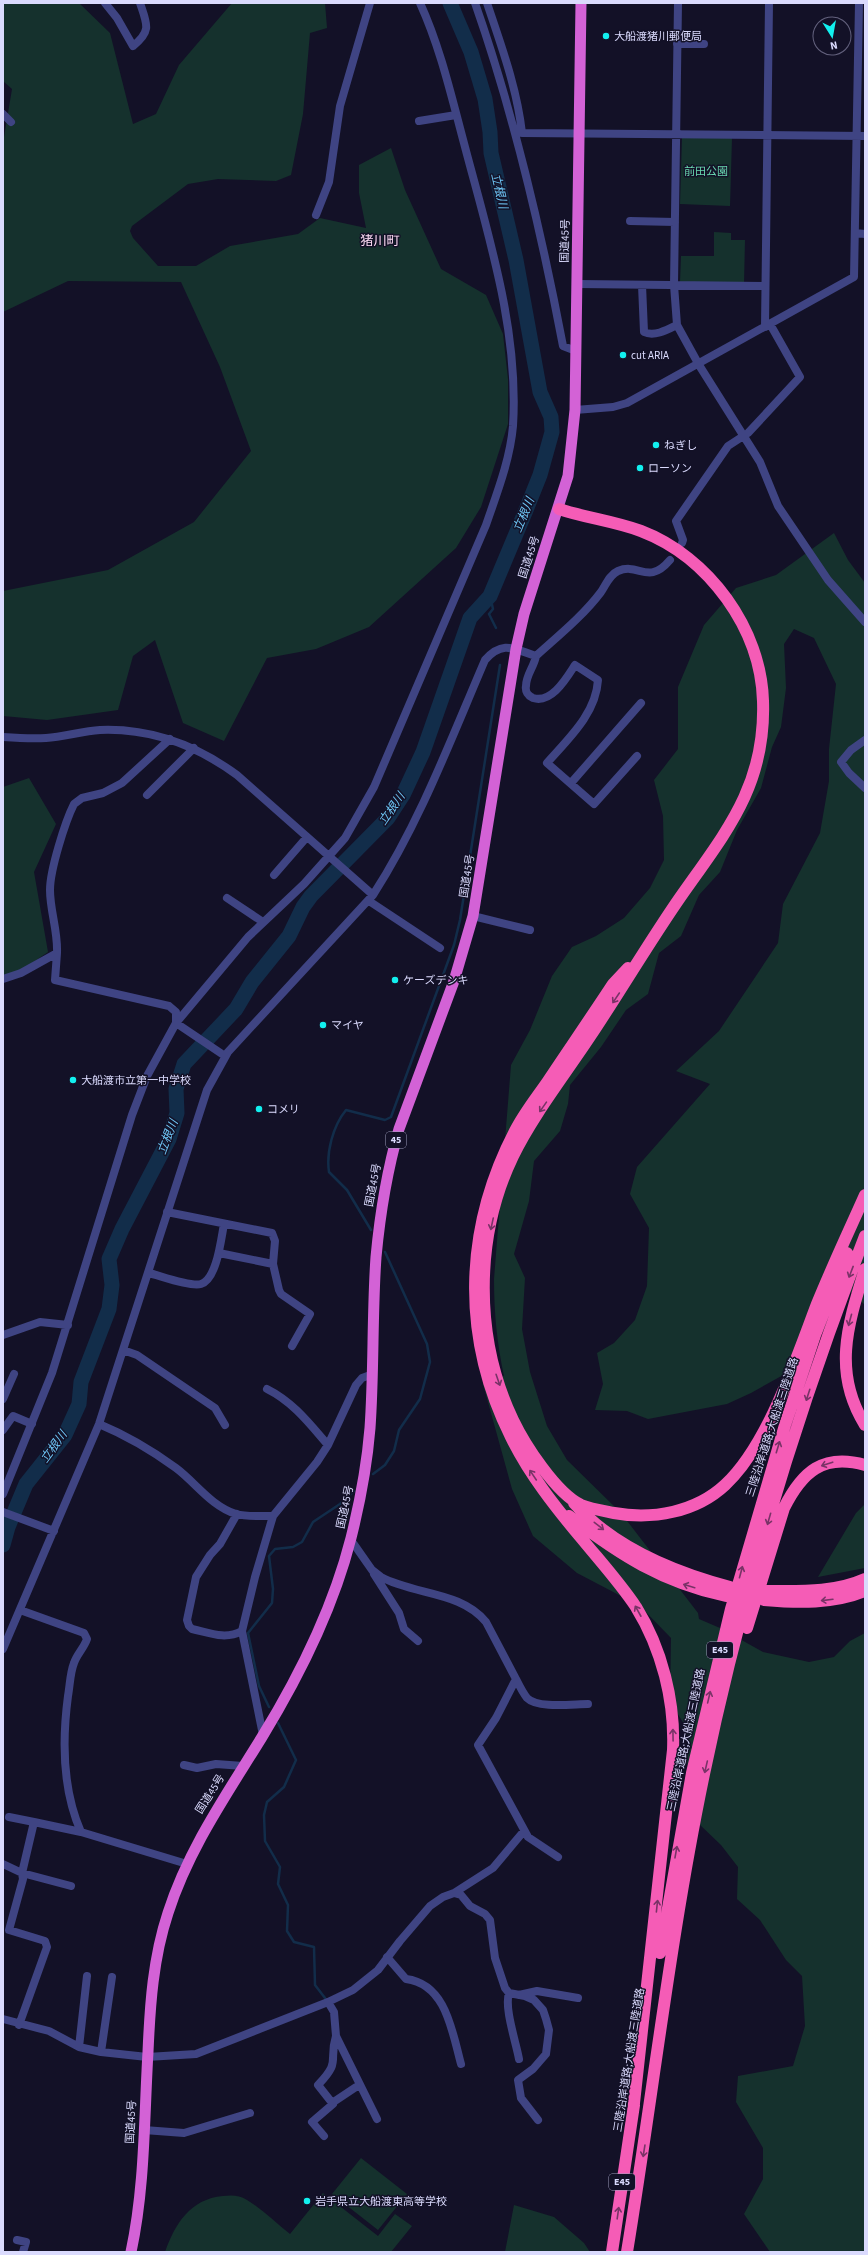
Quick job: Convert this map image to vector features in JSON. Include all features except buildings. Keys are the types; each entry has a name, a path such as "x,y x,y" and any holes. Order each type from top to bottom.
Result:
{"highway":[{"name":"国道45号","path":"131,2252 140,2201 150,2005 160,1941 167,1914 187,1864 207,1824 263,1735 312,1647 332,1598 351,1540 364,1476 370,1430 376,1260 380,1216 392,1153 399,1129 454,981 473,916 516,649 535,577 559,509 573,449 575,410 581,3"},
{"path":"549,1498 567,1515 626,1557 679,1583 728,1592 698,1578 663,1565 625,1544 596,1525 543,1468 516,1426 495,1372 484,1306 486,1249 498,1194 513,1156 531,1125 622,988 642,952 732,824 748,794 761,749 763,696 760,673 753,650 739,620 720,590 703,571 661,541 641,531 559,509"},
{"path":"633,2112 665,1836 673,1743 672,1710 659,1654 636,1607 549,1498 511,1438 488,1383 475,1306 476,1247 488,1191 516,1128 613,984 642,952"},
{"path":"562,1489 580,1504 631,1516 644,1516 666,1514 687,1508 705,1500 722,1488 752,1450 774,1407 865,1195"},
{"name":"三陸沿岸道路;大船渡三陸道路","path":"612,2252 633,2112 676,1850 719,1655 747,1550 785,1425 815,1335 865,1204"},
{"name":"E45","path":"628,2252 681,1900 704,1775 719,1706 757,1560 797,1428 827,1338 865,1236"},
{"path":"865,1269 848,1324 845,1367 852,1399 865,1425"},
{"path":"719,1706 737,1660 784,1508 791,1493 801,1479 822,1465 844,1461 865,1465"},
{"path":"865,1579 853,1584 819,1590 765,1596 822,1601 838,1599 865,1591"}],"street":[{"path":"105,3 117,18 133,46 143,38 147,26 140,3"},
{"path":"316,215 329,182 340,106 370,3"},
{"path":"3,1494 52,1373 132,1116 148,1076 179,1025 248,937 331,859 345,838 374,787 486,525 508,454 514,403 512,360 508,325 495,261 440,54 420,3"},
{"path":"475,3 497,70 544,248 563,346 576,351"},
{"path":"487,3 504,54 520,116 522,133 861,136"},
{"path":"678,3 674,285 677,325 699,365 764,470 778,506 828,580 865,622"},
{"path":"682,543 683,540 676,521 728,446 744,436 800,377 768,325 765,286 769,3"},
{"path":"575,410 621,406 699,365 854,277 861,136 859,3"},
{"path":"677,44 704,44"},
{"path":"3,114 11,122"},
{"path":"419,121 456,115"},
{"path":"630,221 675,222"},
{"path":"855,233 865,234"},
{"path":"577,284 765,286"},
{"path":"642,285 644,332 651,334 662,332 677,325"},
{"path":"637,756 594,804 547,763 582,722 593,702 598,680 575,665 553,692 536,699 531,697 526,692 526,685 536,656 594,602 612,575 626,570 656,572 663,569 670,560"},
{"path":"3,1648 99,1424 207,1090 225,1056 371,898 392,866 412,827 485,660 492,651 500,647 516,649 536,656"},
{"path":"571,783 641,703"},
{"path":"3,737 47,738 85,732 124,730 170,739 194,748 216,760 237,775 331,859 366,888 371,898 440,948"},
{"path":"170,739 122,783 103,793 82,798 74,804 50,878 50,891 57,929 55,980 169,1006 176,1012 179,1025 225,1056"},
{"path":"865,740 851,750 841,762 849,773 865,788"},
{"path":"147,795 194,748"},
{"path":"274,875 307,837"},
{"path":"227,898 263,922"},
{"path":"473,916 530,930"},
{"path":"3,979 21,974 57,954"},
{"path":"168,1212 272,1233 275,1241 274,1264 281,1294 310,1314 292,1346"},
{"path":"149,1273 201,1284 212,1274 219,1253 224,1224"},
{"path":"219,1253 274,1264"},
{"path":"3,1335 40,1322 68,1324"},
{"path":"123,1350 137,1356 215,1408 225,1425"},
{"path":"3,1399 14,1374"},
{"path":"263,1735 242,1631 273,1516 317,1462 328,1445 356,1385 362,1378 373,1374"},
{"path":"267,1389 284,1397 300,1412 328,1445"},
{"path":"3,1430 14,1416 32,1424"},
{"path":"99,1424 133,1438 177,1469 204,1495 224,1508 237,1514 273,1516"},
{"path":"3,1512 54,1531"},
{"path":"237,1514 220,1544 210,1554 196,1577 188,1623 192,1629 220,1636 236,1635 242,1631"},
{"path":"351,1540 399,1613 404,1629 418,1641"},
{"path":"372,1570 389,1582 449,1599 474,1610 486,1622 527,1698 534,1702 544,1704 588,1704"},
{"path":"20,1610 84,1633 87,1639 84,1648 74,1661 64,1727 65,1768 74,1818 81,1832"},
{"path":"516,1679 496,1718 478,1745 528,1837 558,1857"},
{"path":"184,1765 197,1768 216,1764 243,1766"},
{"path":"9,1817 81,1832 187,1864"},
{"path":"19,2025 47,1947 45,1941 9,1930 23,1879 22,1873 34,1822"},
{"path":"3,2019 19,2025 49,2031 79,2047 101,2052 147,2057 196,2054 328,2002 365,1982 378,1970 387,1957 430,1906 443,1897 454,1894 493,1868 524,1831"},
{"path":"3,1864 22,1873 71,1886"},
{"path":"454,1894 461,1895 470,1906 485,1914 490,1920 495,1958 505,1988 509,1993 534,2000 542,2010 549,2030 546,2054 533,2069 518,2080 521,2098 538,2120"},
{"path":"387,1957 406,1979 416,1980 431,1989 442,2005 450,2022 461,2064"},
{"path":"79,2047 87,1976"},
{"path":"101,2052 112,1977"},
{"path":"519,1995 537,1991 578,1998"},
{"path":"509,1993 506,2002 519,2059"},
{"path":"328,2002 334,2012 336,2036 376,2119"},
{"path":"332,2103 318,2085 330,2073 334,2066 333,2046 336,2036"},
{"path":"324,2136 312,2122 332,2103 360,2085"},
{"path":"144,2130 184,2133 250,2113"},
{"path":"17,2240 26,2242 23,2252"}],"green space":[{"path":"3,3 79,3 110,33 133,124 156,114 179,65 232,3 325,3 327,28 310,33 303,114 291,175 276,181 218,179 188,184 132,226 130,231 133,238 158,266 196,266 230,246 298,234 320,218 366,228 359,193 359,165 391,148 405,190 441,269 486,295 503,334 508,379 508,424 481,507 456,548 369,627 316,649 267,658 224,741 183,723 155,640 133,656 118,710 47,720 3,716 3,591 108,570 194,522 251,451 220,367 181,282 68,281 3,312 3,143 12,89 3,81"},
{"name":"前田公園","path":"682,137 732,138 730,206 680,204"},
{"path":"714,232 731,233 731,240 745,240 744,284 680,282 681,256 714,256"},
{"path":"834,533 848,560 865,583 865,1305 845,1287 832,1321 785,1374 751,1393 727,1404 648,1419 627,1411 595,1410 603,1384 597,1353 614,1343 635,1320 647,1286 649,1228 630,1194 637,1167 710,1084 676,1071 719,1031 778,943 783,904 820,833 829,781 829,749 836,684 814,638 794,629 784,644 786,688 781,727 772,747 761,788 737,830 720,872 699,895 681,936 659,953 648,994 626,1010 601,1047 570,1085 568,1104 560,1131 534,1161 529,1201 514,1254 525,1278 522,1329 530,1372 547,1426 567,1460 621,1513 698,1613 699,1619 720,1628 763,1652 809,1662 834,1657 850,1641 865,1633 865,2252 770,2252 744,2214 763,2179 763,2148 736,2102 738,2076 793,2066 805,2026 802,1976 786,1960 760,1920 737,1899 738,1867 721,1845 698,1823 687,1762 688,1730 670,1702 671,1638 640,1606 577,1573 533,1536 512,1489 483,1384 504,1376 496,1328 494,1279 511,1065 530,1030 552,976 572,947 596,936 624,918 650,888 664,860 663,816 654,780 678,749 678,687 704,625 736,588 776,575"},
{"path":"29,778 56,824 34,872 48,952 3,983 3,787"},
{"path":"865,1504 865,1568 818,1577 856,1513"},
{"path":"361,2158 407,2194 378,2230 332,2194"},
{"path":"323,2193 378,2236 395,2214 412,2226 391,2252 165,2252 174,2232 185,2215 201,2202 211,2198 238,2196 244,2198 290,2234"},
{"path":"514,2205 554,2217 584,2243 590,2252 505,2252"}],"waterway":[{"name":"立根川","path":"3,1545 8,1527 26,1484 65,1435 79,1404 81,1382 109,1309 112,1285 109,1259 122,1229 169,1139 177,1113 176,1089 184,1064 236,1009 252,982 289,936 303,907 311,896 388,818 403,795 423,752 470,618 490,596 540,475 552,432 551,417 540,392 516,260 491,153 490,132 485,99 471,52 450,3"},
{"path":"490,596 493,609 489,614 496,628"},
{"path":"371,1230 347,1190 329,1172 328,1164 330,1148 334,1131 341,1116 346,1110 385,1120 391,1117 454,945 460,920 500,665"},
{"path":"373,1474 385,1465 394,1451 399,1430 420,1399 430,1362 427,1344 385,1252"},
{"path":"269,1707 259,1686 248,1633 272,1603 273,1589 269,1556 275,1549 293,1547 302,1542 313,1522 340,1504 354,1491"},
{"path":"278,1723 296,1760 284,1787 267,1802 264,1815 265,1841 280,1867 278,1884 288,1905 287,1931 294,1942 314,1947 315,1985 325,1998"}],"place":[{"name":"大船渡猪川郵便局","path":"606,36"},
{"name":"cut ARIA","path":"623,355"},
{"name":"ねぎし","path":"656,445"},
{"name":"ローソン","path":"640,468"},
{"name":"ケーズデンキ","path":"395,980"},
{"name":"マイヤ","path":"323,1025"},
{"name":"大船渡市立第一中学校","path":"73,1080"},
{"name":"コメリ","path":"259,1109"},
{"name":"岩手県立大船渡東高等学校","path":"307,2201"}],"district":[{"name":"猪川町","path":"380,241"}]}
